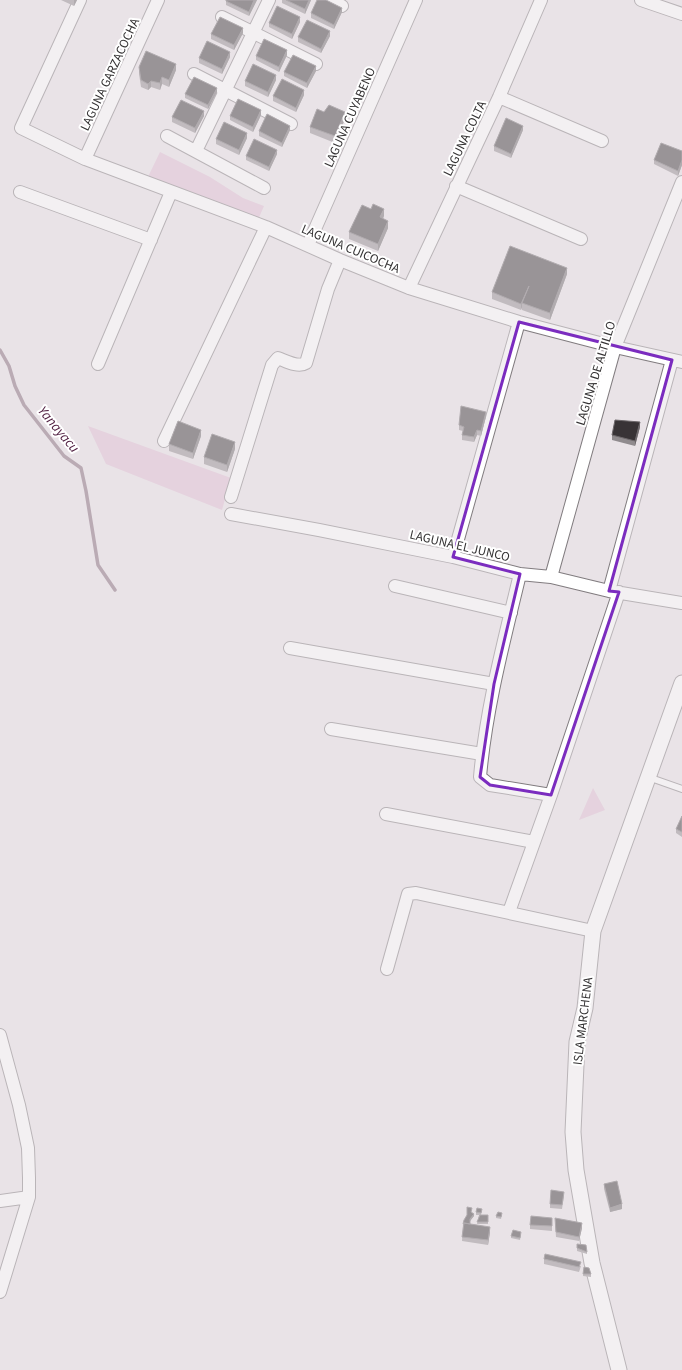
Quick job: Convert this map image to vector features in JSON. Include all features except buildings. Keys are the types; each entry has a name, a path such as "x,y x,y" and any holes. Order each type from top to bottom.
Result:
{"street":[{"name":"LAGUNA CUICOCHA","path":"80,0 21,128 85,159 266,227 340,260 409,288 519,322 615,347 677,361"},
{"name":"LAGUNA GARZACOCHA","path":"85,159 158,0"},
{"path":"196,151 269,0"},
{"path":"331,0 342,6"},
{"name":"LAGUNA CUYABENO","path":"308,245 416,0"},
{"name":"LAGUNA COLTA","path":"409,288 499,97 541,0"},
{"path":"641,0 682,14"},
{"path":"222,17 316,64"},
{"path":"194,74 291,124"},
{"path":"499,97 602,141"},
{"path":"167,136 264,188"},
{"name":"LAGUNA DE ALTILLO","path":"551,577 615,347 682,182"},
{"path":"456,186 581,239"},
{"path":"20,192 151,240"},
{"path":"98,364 171,192"},
{"path":"164,441 266,227"},
{"path":"231,497 272,365 278,358 299,365 304,365 306,363 328,289 340,260"},
{"path":"453,557 519,322"},
{"path":"509,912 551,796 614,592 677,361"},
{"name":"LAGUNA EL JUNCO","path":"231,514 320,530 453,557 520,574 551,577 614,592 682,603"},
{"path":"520,574 494,684 482,754 480,777 490,785 551,796"},
{"path":"395,586 511,613"},
{"path":"290,648 494,684"},
{"name":"ISLA MARCHENA","path":"619,1370 592,1263 576,1170 573,1132 577,1042 585,1008 593,931 682,683"},
{"path":"331,729 482,754"},
{"path":"386,814 534,842"},
{"path":"387,969 408,894 416,893 593,931"},
{"path":"0,1035 19,1105 28,1148 29,1197 0,1292"},
{"path":"0,1201 29,1197"}],"lane":[{"path":"648,776 682,789"}],"highlighted area":[{"path":"519,322 672,360 609,591 619,592 551,795 490,785 480,777 494,684 520,574 453,557"}],"shaded area":[{"path":"160,152 210,177 243,198 264,206 254,229 146,181"},
{"path":"88,426 231,478 222,510 106,464"},
{"path":"593,788 605,810 579,820"}],"waterway":[{"name":"Yanayacu","path":"0,350 9,366 15,386 24,405 64,456 81,468 98,565 115,590"}]}
